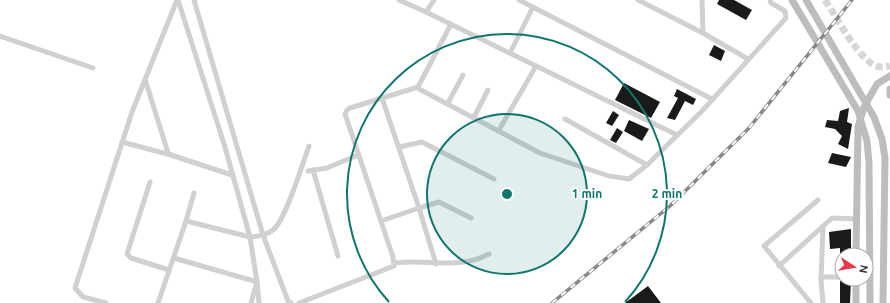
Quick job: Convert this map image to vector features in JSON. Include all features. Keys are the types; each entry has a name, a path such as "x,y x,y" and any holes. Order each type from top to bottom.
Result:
{"main road":[{"path":"792,0 858,111 867,141 869,163 870,303"},
{"path":"806,0 874,117 882,139 885,158 883,303"},
{"path":"856,247 858,127 864,107 877,84 890,76"},
{"path":"890,88 890,95"},
{"path":"856,287 856,303"}],"street":[{"path":"106,303 83,297 75,288 122,142 177,0"},
{"path":"177,0 250,237 259,303"},
{"path":"194,0 263,235 288,302 291,303"},
{"path":"399,0 677,135"},
{"path":"426,12 434,0"},
{"path":"519,0 712,100"},
{"path":"638,0 703,33 748,59"},
{"path":"702,0 703,33"},
{"path":"395,263 345,118 346,112 350,108 418,87 540,152 619,178 630,179 647,165 712,100 786,16 785,12 771,3 770,0"},
{"path":"510,53 533,7"},
{"path":"418,87 451,24"},
{"path":"0,36 93,68"},
{"path":"499,130 536,66"},
{"path":"448,103 464,75"},
{"path":"146,79 171,156"},
{"path":"474,117 488,90"},
{"path":"382,98 436,264"},
{"path":"565,119 647,165"},
{"path":"122,142 232,175"},
{"path":"399,147 422,142 494,179"},
{"path":"186,221 250,237 263,235 275,228 282,217 309,146"},
{"path":"338,256 311,171 327,168 358,155"},
{"path":"150,182 127,254 131,258 169,270"},
{"path":"159,303 194,193"},
{"path":"811,303 764,246 818,200"},
{"path":"381,221 439,202 471,218"},
{"path":"779,266 832,218 857,220"},
{"path":"823,227 821,277 823,303"},
{"path":"395,263 452,264 476,261 489,254"},
{"path":"174,258 257,282"},
{"path":"299,303 391,269 395,263"},
{"path":"821,277 834,277"},
{"path":"251,303 257,282"}],"building":[{"path":"719,0 734,0 752,10 746,20 717,4"},
{"path":"714,45 725,51 721,61 709,55"},
{"path":"624,83 660,102 651,118 615,100"},
{"path":"677,89 696,99 693,105 685,101 675,120 667,118 678,98 674,96"},
{"path":"849,108 847,122 852,124 848,149 838,144 842,136 835,129 825,127 827,120 838,121 840,111"},
{"path":"613,111 619,115 612,126 606,123"},
{"path":"629,120 649,129 642,141 624,131"},
{"path":"617,128 623,132 616,143 610,140"},
{"path":"832,153 851,157 846,167 828,163"},
{"path":"851,229 851,247 834,247 834,249 830,249 829,232"},
{"path":"648,286 661,303 625,303"},
{"path":"840,287 851,287 850,303 840,303"}],"tunnel":[{"path":"825,0 858,51 876,66 890,66"}],"railway":[{"path":"552,303 670,206 749,128 852,0"}]}
